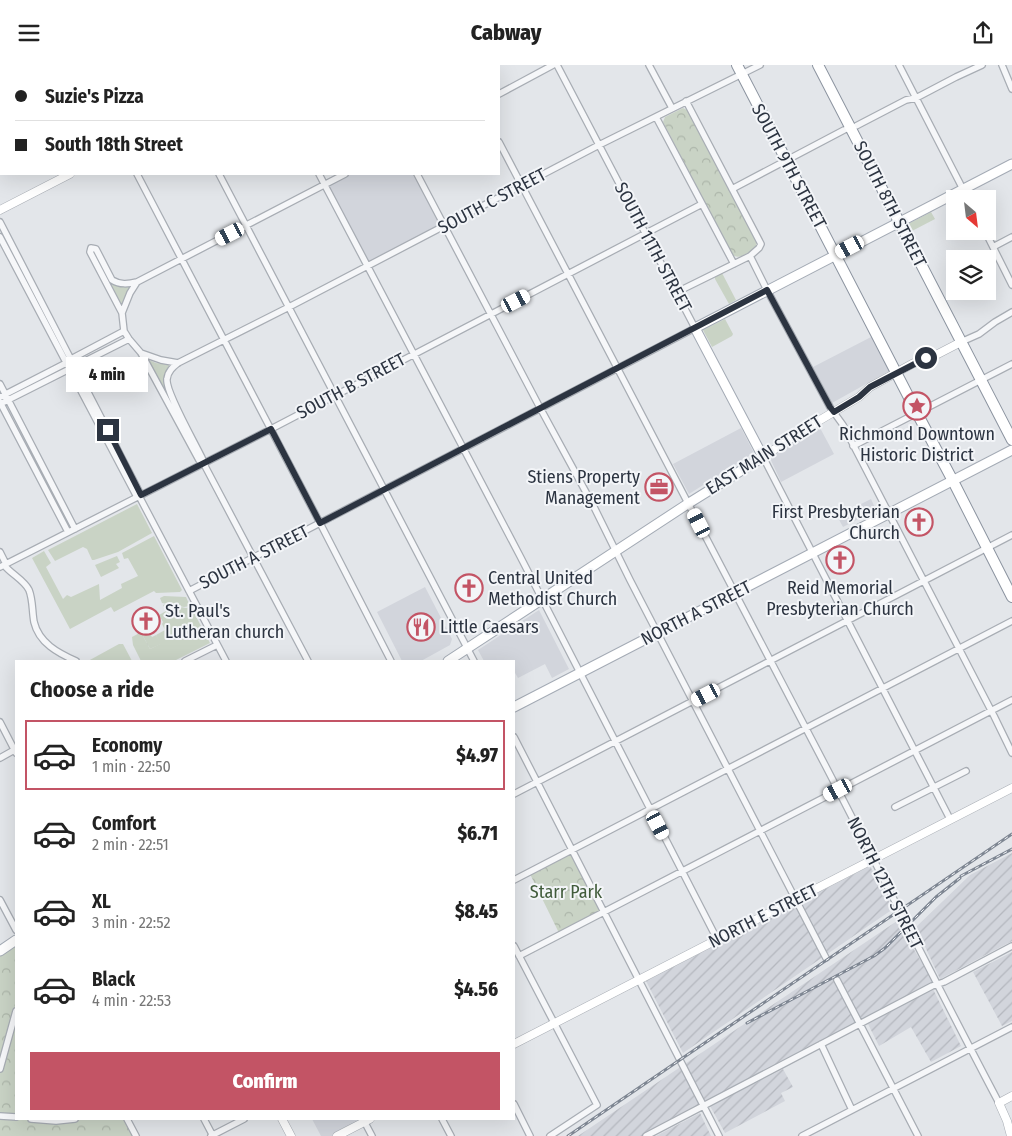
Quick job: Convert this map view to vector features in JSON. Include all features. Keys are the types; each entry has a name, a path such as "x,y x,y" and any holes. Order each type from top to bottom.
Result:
{"highway":[{"name":"SOUTH 8TH STREET","path":"818,65 1012,440"},
{"name":"SOUTH 9TH STREET","path":"739,70 1012,597"}],"main road":[{"name":"SOUTH A STREET","path":"695,328 1012,164"},
{"name":"SOUTH 11TH STREET","path":"695,328 763,457"},
{"name":"NORTH A STREET","path":"515,706 1012,450"},
{"name":"EAST MAIN STREET","path":"450,660 689,503 763,457"},
{"path":"0,951 15,941"}],"street":[{"path":"500,93 555,65"},
{"name":"SOUTH 11TH STREET","path":"555,65 695,328"},
{"path":"649,65 672,108"},
{"name":"SOUTH C STREET","path":"224,340 656,117 739,70 760,65"},
{"path":"899,65 963,189"},
{"path":"732,189 844,130 906,100 916,98 982,65"},
{"path":"1002,65 1012,89"},
{"path":"677,292 750,256 759,248 760,243 686,101"},
{"path":"656,117 734,264"},
{"name":"NORTH 12TH STREET","path":"500,143 1000,1103"},
{"path":"137,175 178,260 224,340 390,660"},
{"path":"220,175 473,660"},
{"path":"319,175 542,599 717,939"},
{"path":"203,463 198,460 141,353 128,339 124,331 122,313 90,252 91,248 96,249 112,280 121,284 137,282 343,175"},
{"path":"418,175 594,507 826,958"},
{"path":"0,210 55,177"},
{"name":"SOUTH B STREET","path":"2,565 271,429 702,204"},
{"path":"0,223 70,364 225,660"},
{"path":"0,237 70,364 77,366 128,339"},
{"path":"993,247 1012,237"},
{"path":"990,240 1012,285"},
{"path":"750,256 830,407 843,425 1011,749"},
{"path":"122,313 130,293 137,282"},
{"name":"EAST MAIN STREET","path":"763,457 859,397 870,387 912,364 934,356 980,334 994,322 1012,312"},
{"name":"SOUTH A STREET","path":"189,591 695,328"},
{"path":"68,532 0,403 4,397 70,364 73,358 124,331"},
{"path":"224,340 171,368 166,381 167,386 203,463 307,660"},
{"path":"141,353 161,360 178,363"},
{"path":"854,446 1012,364"},
{"path":"0,384 4,397 75,529"},
{"path":"763,457 950,819"},
{"path":"515,793 1012,535"},
{"path":"0,552 2,565 27,588 31,598 34,622 42,637 53,649 74,660"},
{"path":"515,879 1012,621"},
{"path":"188,660 217,645"},
{"path":"519,956 1012,700"},
{"path":"0,722 15,749"},
{"path":"515,739 719,1136"},
{"path":"0,758 15,751"},
{"path":"895,807 966,771"},
{"name":"NORTH E STREET","path":"515,1043 1012,787"},
{"path":"0,900 15,929"},
{"path":"646,1136 859,1023 1012,946"},
{"path":"515,948 597,1105 550,1136"},
{"path":"837,981 918,1136"},
{"path":"0,1069 15,1015"},
{"path":"802,1136 1012,1027"},
{"path":"821,1044 852,1110"},
{"path":"1011,1136 1000,1103 1012,1096"},
{"path":"515,1106 530,1136"},
{"path":"0,1116 15,1117"},
{"path":"44,1120 66,1120"},
{"path":"127,1120 136,1136"},
{"path":"204,1120 212,1136 242,1120"},
{"path":"283,1120 291,1136"},
{"path":"337,1136 366,1120 372,1136"},
{"path":"442,1120 450,1136"}],"shaded area":[{"path":"343,175 418,175 445,226 367,266 324,185"},
{"path":"873,336 891,370 832,403 813,367"},
{"path":"819,426 834,454 781,482 770,458"},
{"path":"741,428 754,453 689,494 673,464"},
{"path":"871,499 876,510 843,527 837,516"},
{"path":"425,587 452,639 450,645 423,660 401,660 377,612"},
{"path":"539,610 569,669 552,678 545,664 518,678 515,673 515,660 483,660 478,650"},
{"path":"1012,853 1012,941 940,979 916,927 970,875"},
{"path":"870,866 893,909 683,1053 646,981"},
{"path":"897,921 934,983 644,1136 578,1136"},
{"path":"1012,952 1012,1021 1002,1026 973,972"},
{"path":"933,989 961,1046 931,1062 911,1027 879,1046 868,1024"},
{"path":"783,1069 793,1087 781,1093 785,1101 725,1133 710,1106"},
{"path":"700,1113 711,1136 656,1136"},
{"path":"313,1120 361,1120 337,1136 321,1136"}],"green space":[{"path":"683,108 687,110 757,242 756,248 743,255 737,257 731,253 663,122 665,117"},
{"path":"931,212 935,219 912,231 908,224"},
{"path":"722,273 736,300 729,304 715,279 715,277"},
{"path":"111,284 130,288 123,305 121,305"},
{"path":"725,319 733,334 712,347 703,330"},
{"path":"149,360 169,365 164,381 167,393 165,393 148,362"},
{"path":"137,504 152,533 118,552 92,560 87,549 83,547 55,561 48,550"},
{"path":"154,536 182,590 180,592 156,593 154,591 114,612 111,607 70,629 32,558 44,551 51,563 46,567 63,599 67,595 71,597 99,584 100,600 122,588 121,584 138,576 128,558 124,559 122,553"},
{"path":"117,556 120,562 116,564 119,568 101,577 95,565"},
{"path":"164,596 186,597 190,606 184,607 162,603 160,598"},
{"path":"163,605 191,607 210,643 176,660 140,660 133,645 132,637 147,629 149,632 143,636 150,649 160,644 156,635 165,630 159,615 166,611"},
{"path":"149,632 152,637 156,635 161,644 150,649 143,636"},
{"path":"119,644 123,644 131,660 90,660"},
{"name":"Starr Park","path":"571,850 603,912 560,935 529,872"},
{"path":"15,941 15,1120 128,1120 136,1136 0,1136 0,951"}],"railway":[{"path":"568,1136 1012,834"},
{"path":"961,876 1012,849"},
{"path":"747,1023 874,956 885,948 936,897 960,878"}],"place":[{"name":"Richmond Downtown Historic District","path":"917,406"},
{"name":"Stiens Property Management","path":"659,487"},
{"name":"First Presbyterian Church","path":"919,522"},
{"name":"Reid Memorial Presbyterian Church","path":"840,560"},
{"name":"Central United Methodist Church","path":"469,588"},
{"name":"St. Paul's Lutheran church","path":"146,621"},
{"name":"Little Caesars","path":"421,627"}],"route":[{"path":"108,430 141,495 271,429 320,523 767,290 834,412 859,397 870,387 926,358"}]}
